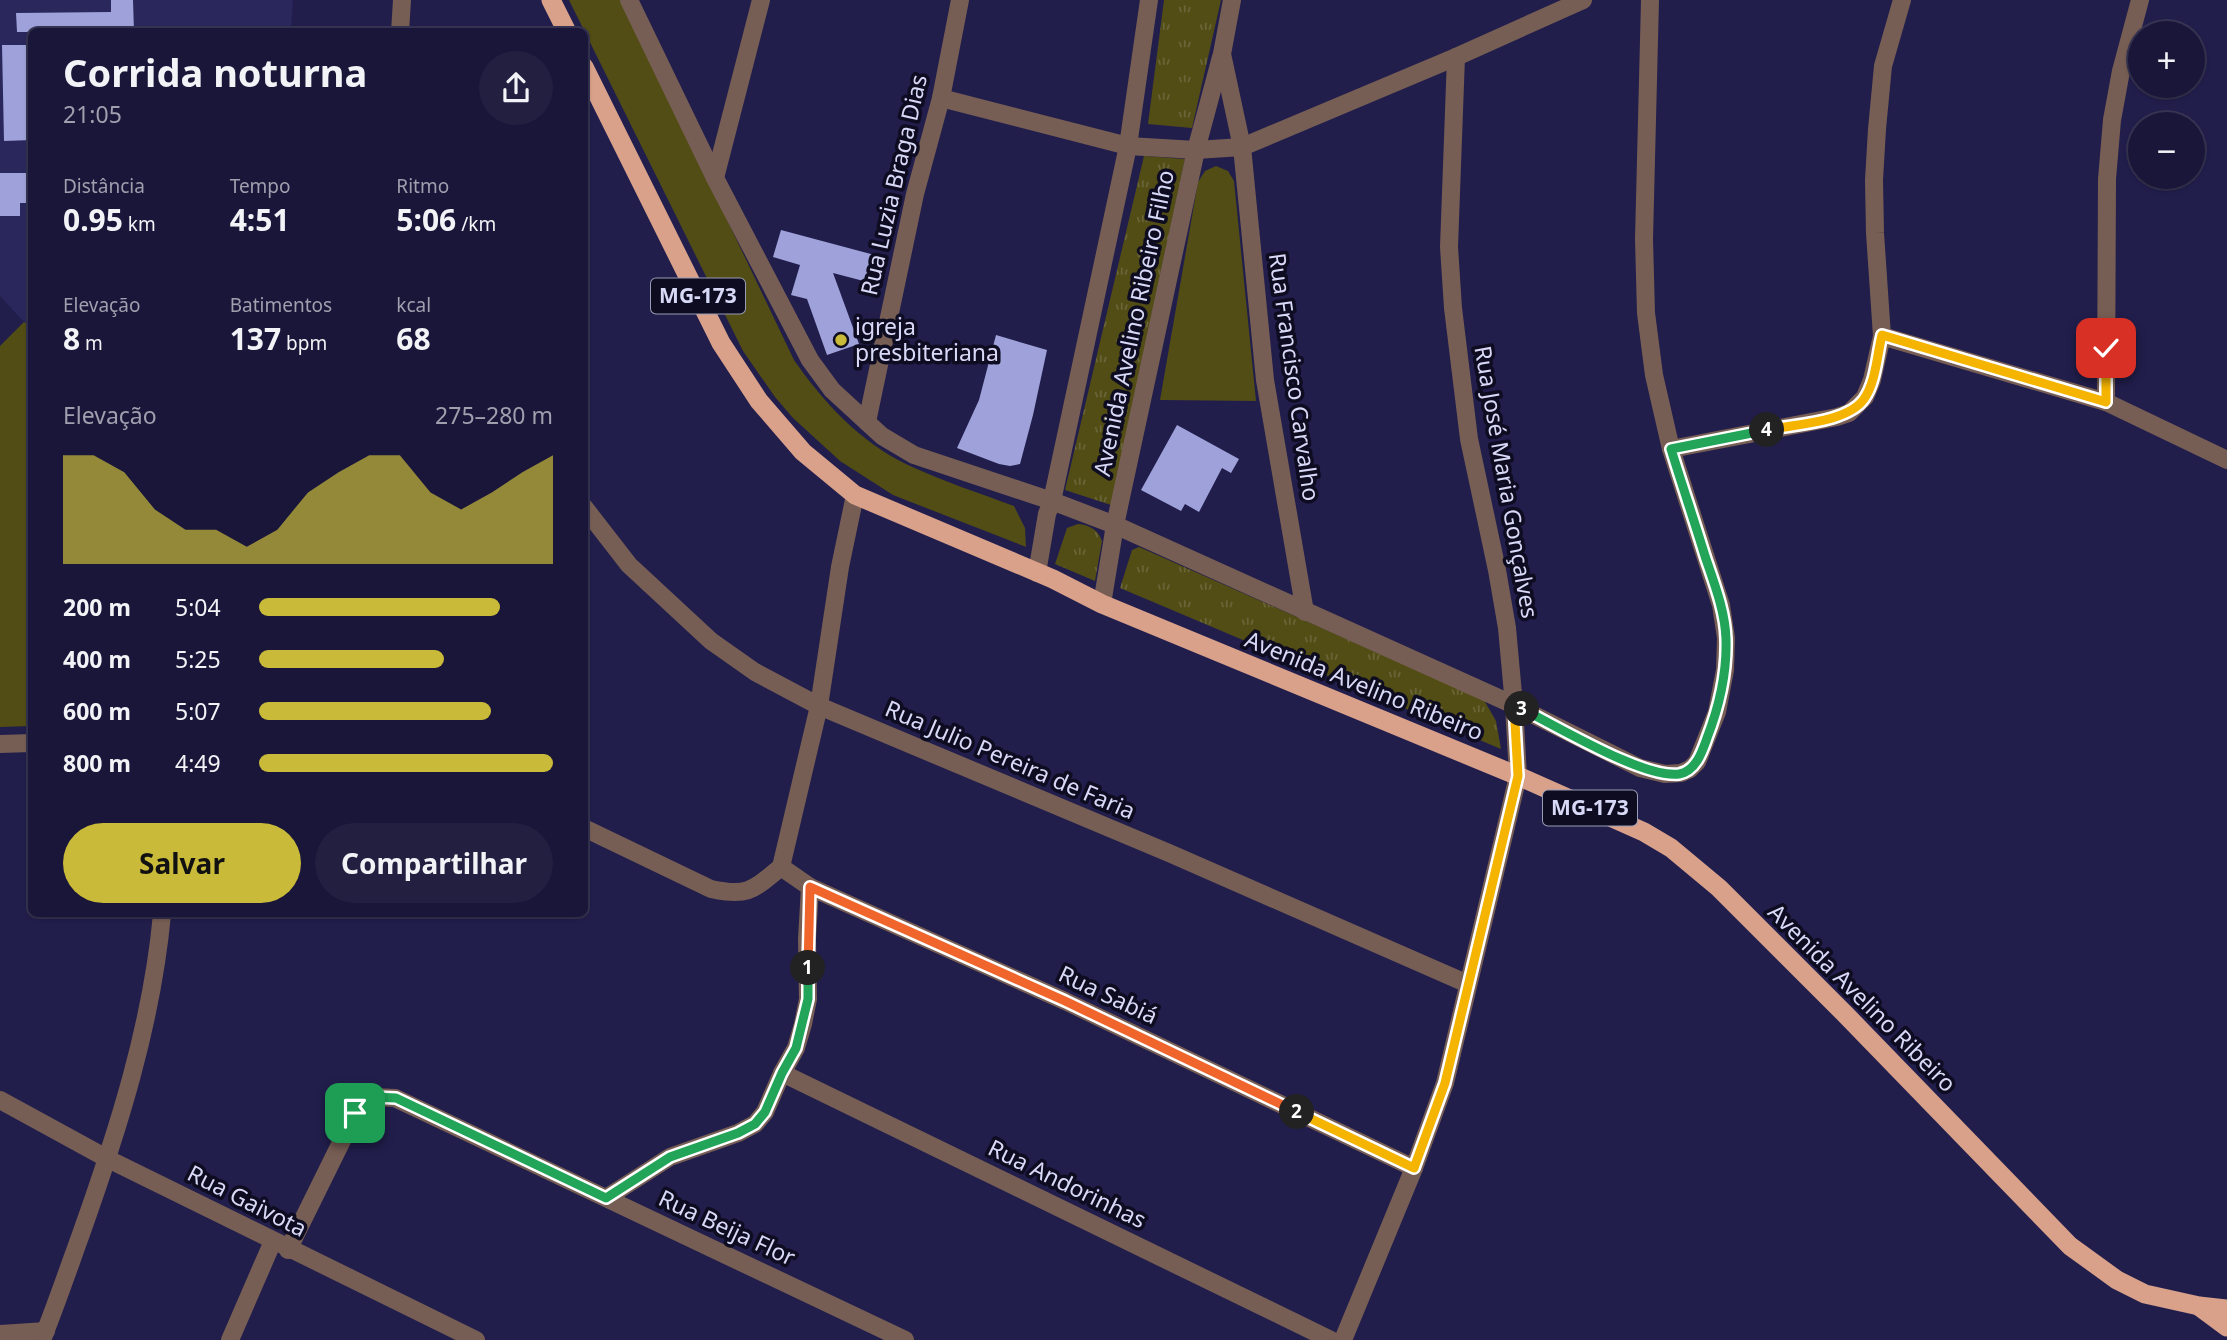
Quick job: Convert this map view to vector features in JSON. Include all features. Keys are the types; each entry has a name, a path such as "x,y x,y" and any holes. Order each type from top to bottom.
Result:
{"highway":[{"path":"551,0 565,28"},
{"name":"Avenida Avelino Ribeiro","path":"588,75 721,343 759,401 803,452 855,495 1037,573 1102,604 1518,776 1644,832 1671,848 1719,888 2070,1246 2117,1280 2136,1289 2199,1306"},
{"name":"MG-173","path":"2199,1306 2227,1308"},
{"name":"MG-173","path":"2199,1306 2227,1327"}],"street":[{"path":"400,28 402,0"},
{"name":"MG-173","path":"629,0 715,178 810,360 832,390 882,436 914,455 1052,501"},
{"path":"715,178 761,0"},
{"name":"Rua Luzia Braga Dias","path":"867,422 915,194 941,98 960,0"},
{"name":"Avenida Avelino Ribeiro Filho","path":"1037,573 1046,520 1128,146 1149,0"},
{"name":"Avenida Avelino Ribeiro Filho","path":"1102,604 1115,525 1196,150 1222,54 1232,0"},
{"path":"941,98 1128,146 1196,150 1242,147 1583,0"},
{"path":"1052,501 1115,525 1514,705 1640,768 1665,774 1681,774 1690,769 1697,762 1717,712 1726,638 1721,605 1671,449 1654,375 1646,313 1644,239 1650,0"},
{"path":"1671,449 1849,413 1865,397 1872,380 1882,335 1875,233 1877,129 1884,66 1902,0"},
{"path":"2106,402 2107,179 2112,120 2121,71 2140,0"},
{"name":"Avenida Avelino Ribeiro Filho","path":"1222,54 1242,147"},
{"name":"Rua José Maria Gonçalves","path":"1343,1340 1414,1168 1445,1083 1518,776 1507,628 1469,439 1453,307 1449,247 1456,57"},
{"name":"Rua Francisco Carvalho","path":"1242,147 1265,380 1305,612"},
{"path":"1882,335 2106,402 2227,460"},
{"path":"588,830 710,889 732,893 753,890 781,867 819,706 840,567 855,495"},
{"name":"Rua Julio Pereira de Faria","path":"588,512 629,565 711,641 755,672 819,706 1169,853 1468,984"},
{"path":"0,744 28,743"},
{"name":"Rua Sabiá","path":"781,867 810,887 1065,1001 1414,1168"},
{"path":"606,1198 670,1157 738,1133 755,1124 765,1112 796,1048 808,999 810,887"},
{"path":"0,1335 44,1335 108,1159 136,1064 152,994 162,917"},
{"name":"Rua Andorinhas","path":"782,1073 1331,1340"},
{"name":"Rua Beija Flor","path":"280,1245 361,1102 374,1097 396,1098 905,1340"},
{"name":"Rua Gaivota","path":"0,1100 108,1159 280,1245 450,1335 476,1340"},
{"path":"230,1340 280,1245"}],"shaded area":[{"path":"0,0 293,0 291,28 28,28 28,325 0,296"}],"green space":[{"path":"569,0 622,0 794,360 818,391 844,420 891,456 934,476 1014,506 1025,528 1026,547 893,495 840,461 793,418 775,397 743,351 588,38 588,28 583,28"},
{"path":"1164,0 1221,0 1192,128 1148,124"},
{"path":"1144,156 1185,159 1111,505 1065,490"},
{"path":"1216,166 1228,171 1234,181 1256,401 1160,400 1198,182 1205,171"},
{"path":"24,322 28,324 28,726 0,727 0,346"},
{"path":"1078,524 1093,529 1102,541 1095,581 1055,564 1067,528"},
{"path":"1139,547 1484,700 1496,721 1501,749 1120,588 1132,550"}],"building":[{"path":"111,0 133,0 134,28 28,28 28,32 17,32 16,13 111,12"},
{"path":"2,45 28,45 28,140 4,141"},
{"path":"0,173 28,173 28,203 20,203 20,216 0,216"},
{"path":"781,230 882,257 875,284 833,273 859,344 827,355 807,299 791,295 800,265 773,257"},
{"path":"996,335 1047,350 1020,464 1010,466 957,448 979,400"},
{"path":"1177,425 1239,459 1231,473 1222,468 1199,512 1185,504 1181,511 1141,490"}],"place":[{"name":"igreja presbiteriana","path":"841,340"}],"route":[{"path":"355,1113 361,1102 374,1097 396,1098 606,1198 670,1157 738,1133 755,1124 765,1112 796,1048 808,999 810,887 1065,1001 1414,1168 1445,1083 1518,776 1514,705 1640,768 1665,774 1681,774 1697,762 1717,712 1726,638 1721,605 1671,449 1849,413 1865,397 1872,380 1882,335 2106,402 2106,348"}]}
